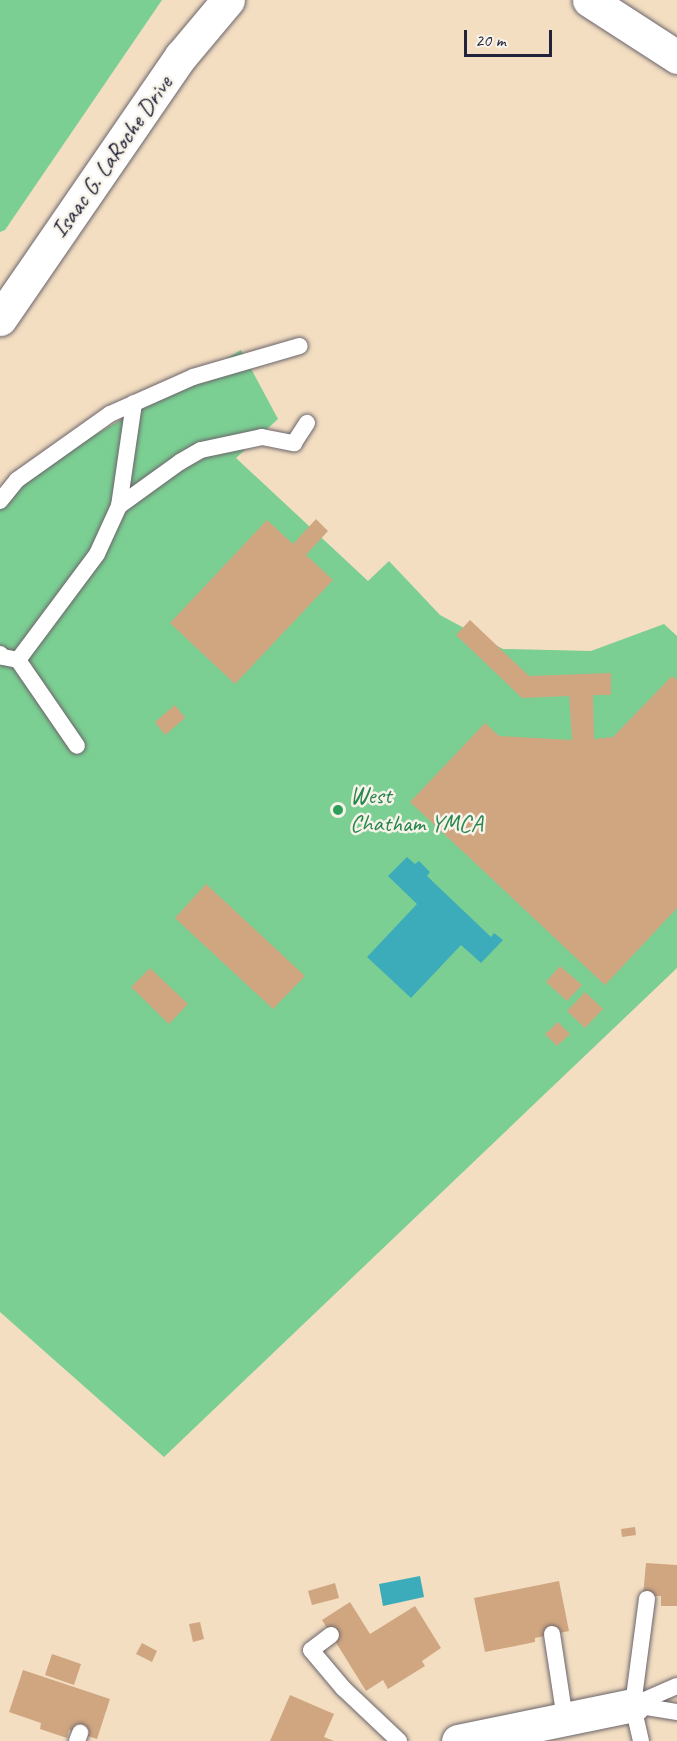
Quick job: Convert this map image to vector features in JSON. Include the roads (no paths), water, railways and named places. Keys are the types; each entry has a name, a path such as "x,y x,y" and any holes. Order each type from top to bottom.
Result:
{"street":[{"name":"Isaac G. LaRoche Drive","path":"0,319 182,56 228,0"},
{"path":"589,0 677,57"},
{"path":"458,1741 533,1733 565,1719 633,1705"}],"lane":[{"path":"0,501 17,480 110,414 194,377 300,346"},
{"path":"18,660 97,554 119,506 134,404"},
{"path":"119,506 180,462 201,450 262,437 294,442 307,423"},
{"path":"0,654 3,657 18,660 77,746"},
{"path":"640,1741 633,1705 647,1599"},
{"path":"552,1634 565,1719"},
{"path":"331,1635 311,1650 343,1688 399,1741"},
{"path":"633,1705 677,1686"},
{"path":"633,1705 677,1712"}],"water":[{"path":"407,857 415,864 419,861 430,872 427,876 491,937 494,933 503,940 481,963 461,945 411,998 367,957 417,904 388,876"},
{"path":"420,1576 424,1597 383,1606 379,1584"}],"place":[{"name":"West Chatham YMCA","path":"338,810"}]}
